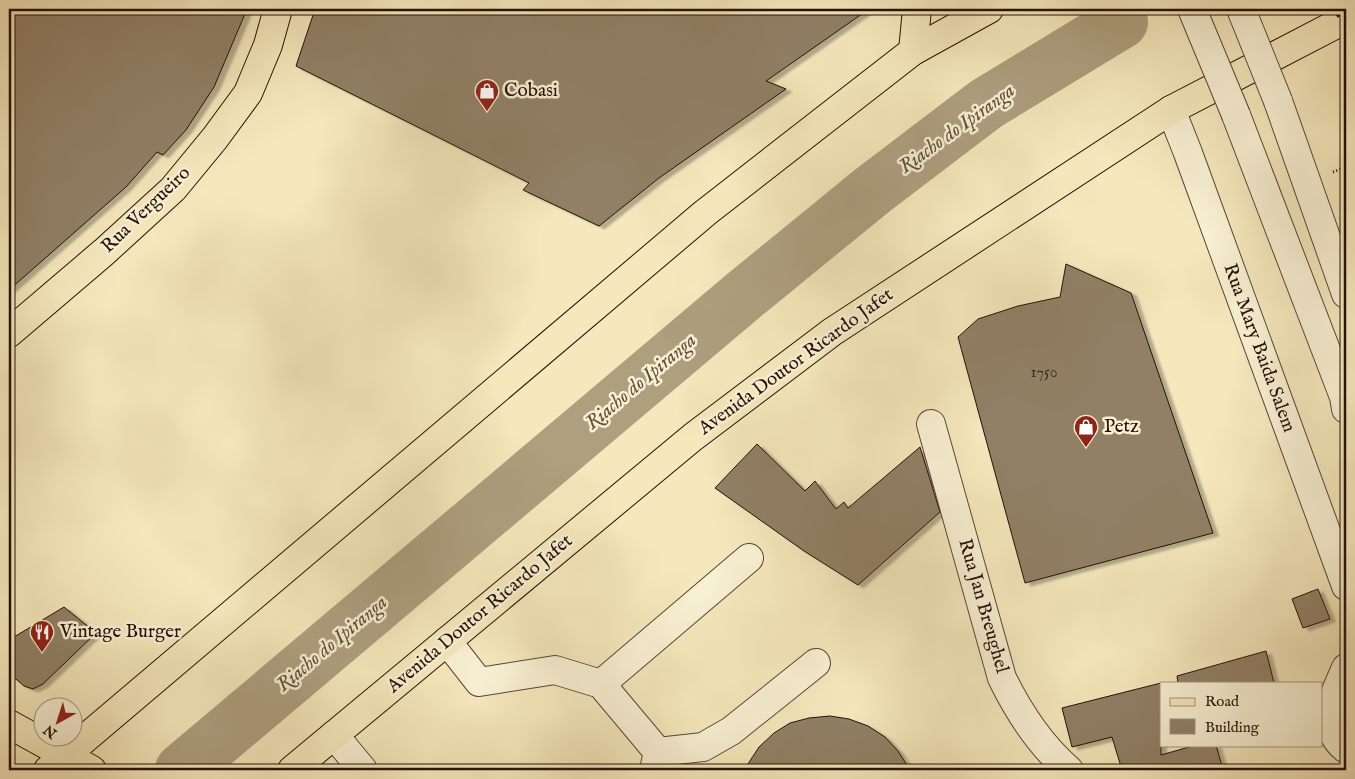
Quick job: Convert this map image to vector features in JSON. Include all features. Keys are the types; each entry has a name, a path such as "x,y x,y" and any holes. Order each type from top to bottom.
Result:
{"main road":[{"name":"Rua Vergueiro","path":"9,333 104,252 179,182 248,93 268,45 278,9"},
{"path":"913,51 917,9"},
{"path":"56,763 705,213 913,51 989,9"},
{"name":"Avenida Doutor Ricardo Jafet","path":"292,770 693,437 832,332 1171,110 1346,19"},
{"path":"9,724 56,763 92,770"}],"street":[{"path":"1192,9 1236,115 1344,397 1346,409"},
{"path":"1241,9 1278,101 1346,294"},
{"name":"Rua Mary Baida Salem","path":"1171,110 1346,586"},
{"name":"Rua Jan Breughel","path":"931,424 1002,678 1032,732 1069,770"},
{"path":"601,684 750,558"},
{"path":"447,641 479,682 555,670 601,684 656,761 703,747 731,731 816,663"},
{"path":"1346,668 1338,685 1329,714 1333,733 1346,749"},
{"path":"334,736 363,770"}],"building":[{"path":"20,9 247,9 214,87 186,130 163,155 157,152 126,187 9,290 9,21"},
{"path":"315,9 869,9 766,81 786,89 659,178 599,226 523,190 529,183 296,66"},
{"name":"Petz","path":"1066,264 1131,293 1213,533 1025,583 958,337 978,319 1018,306 1060,297"},
{"path":"757,444 805,491 815,481 836,509 844,502 848,508 920,447 940,512 858,585 804,551 715,488"},
{"path":"1318,589 1330,619 1303,628 1292,599"},
{"name":"Vintage Burger","path":"64,607 96,633 43,684 33,689 24,686 9,673 9,640"},
{"path":"1266,651 1274,682 1178,682 1177,676"},
{"path":"1160,683 1161,755 1192,746 1216,746 1223,770 1122,770 1112,737 1072,747 1062,708"},
{"path":"830,716 849,719 868,726 885,737 898,751 910,770 744,770 759,747 774,733 790,723 809,718"}],"waterway":[{"name":"Riacho do Ipiranga","path":"182,770 748,292 873,190 986,104 1121,22"}],"railway":[{"path":"1335,9 1346,29"}],"place":[{"name":"Cobasi","path":"487,112"},
{"name":"Petz","path":"1086,448"},
{"name":"Vintage Burger","path":"42,653"}]}
